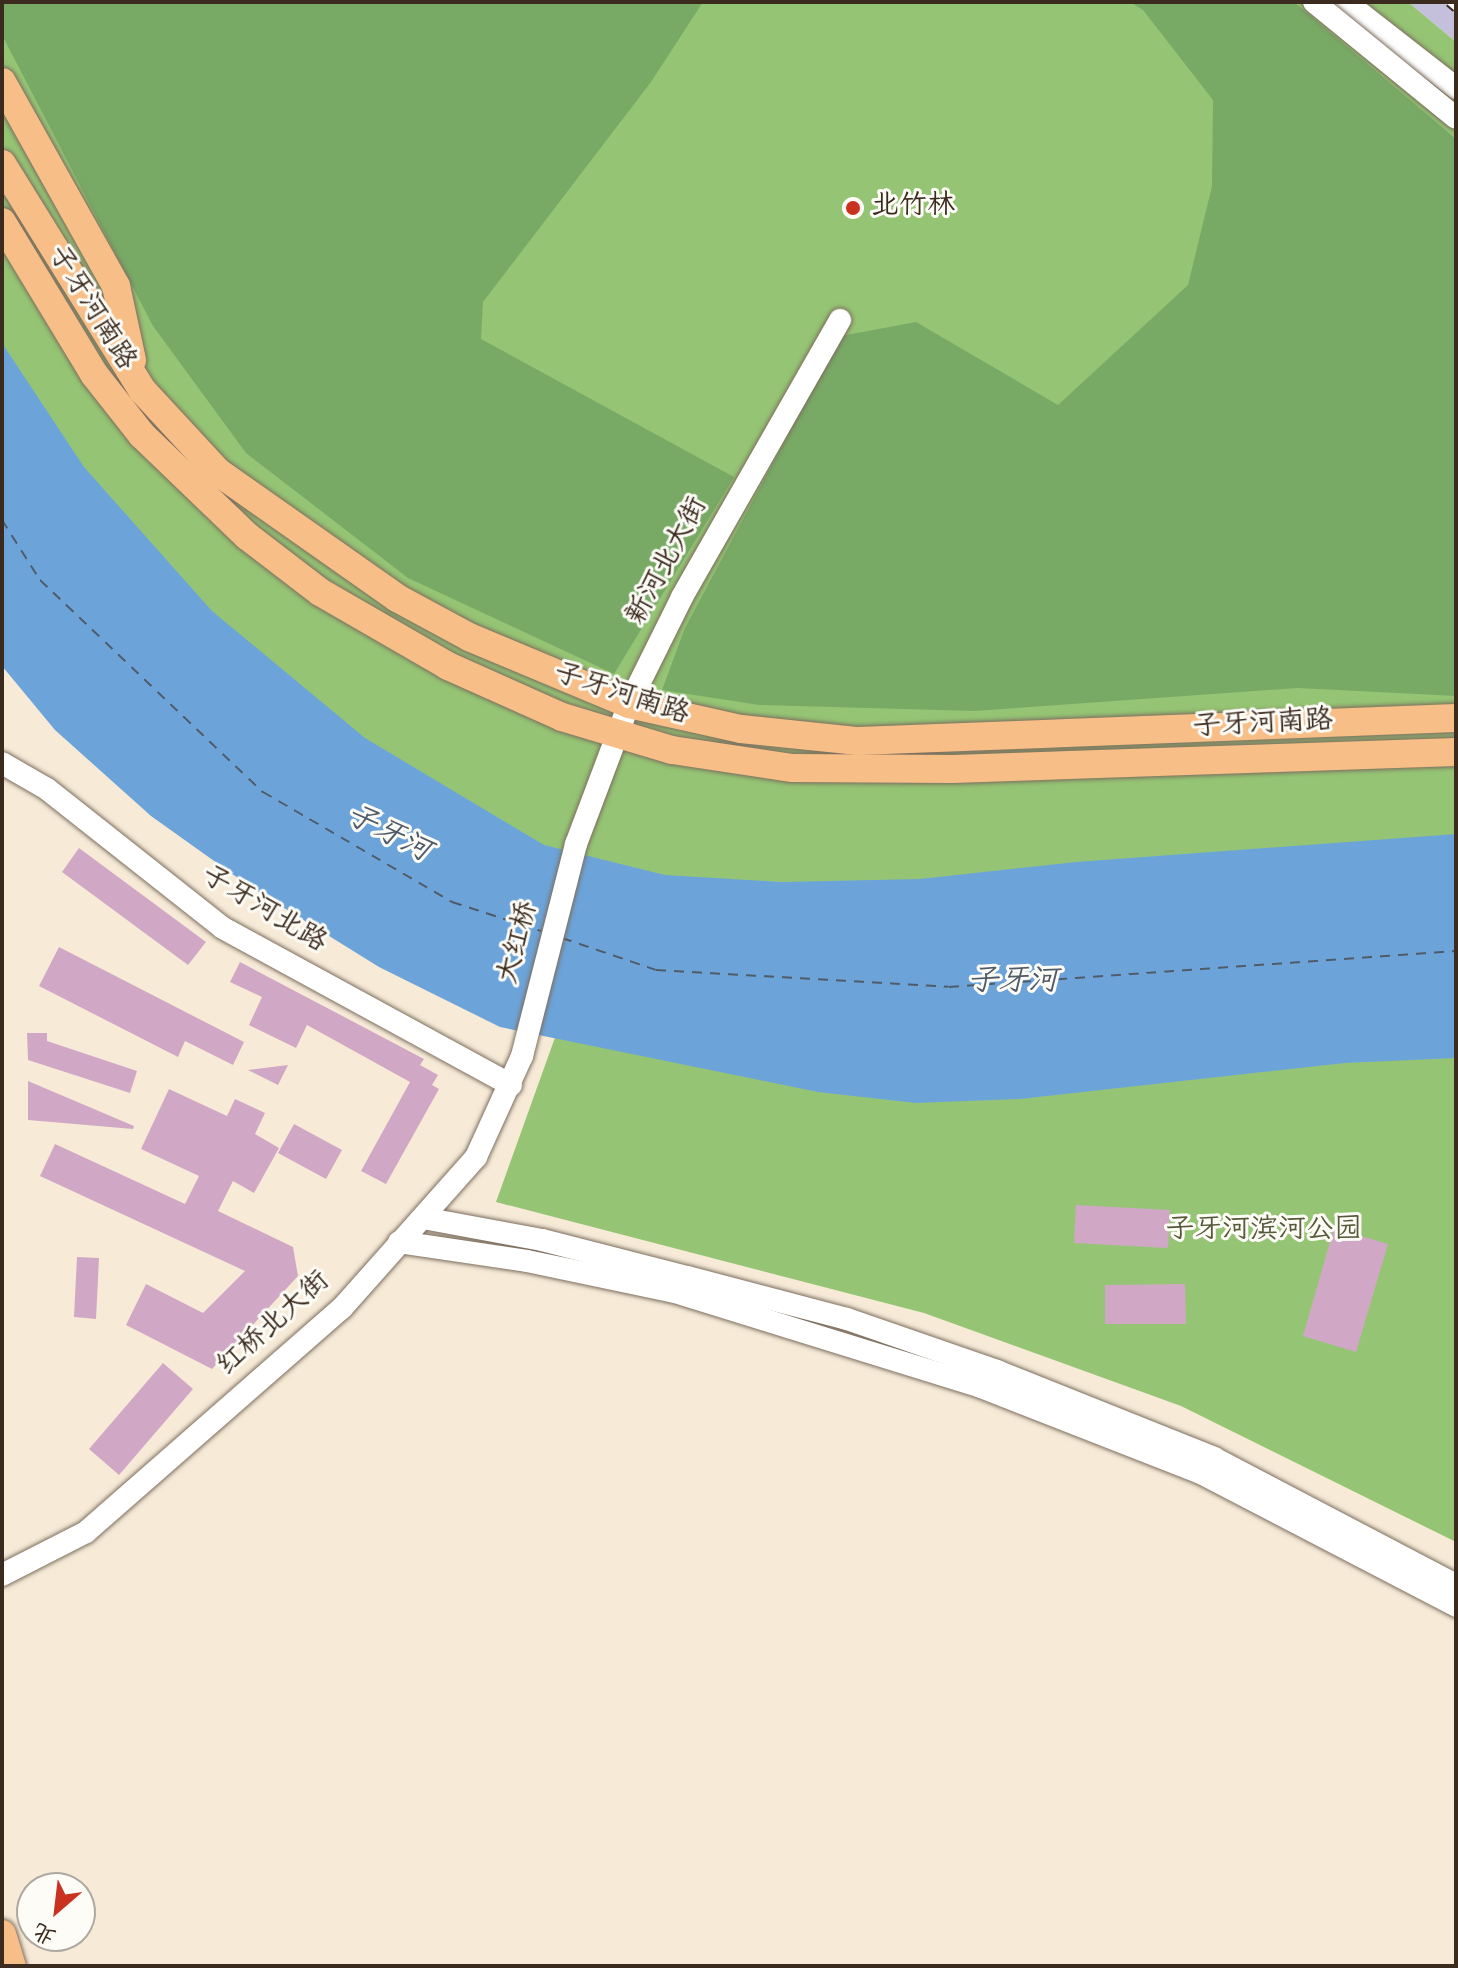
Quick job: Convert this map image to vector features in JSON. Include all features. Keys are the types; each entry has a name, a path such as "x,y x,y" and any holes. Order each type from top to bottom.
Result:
{"main road":[{"path":"2,82 116,286 123,332 143,391"},
{"name":"子牙河南路","path":"2,164 143,391 218,472 397,598 482,643 629,704 667,715 805,737 917,742 1456,718"},
{"name":"子牙河南路","path":"2,222 94,374 142,435 247,536 320,592 448,666 525,702 617,735 658,746 767,765 864,770 1456,752"},
{"path":"658,746 646,736 647,726 657,715 667,715"},
{"path":"2,1934 12,1966"}],"street":[{"path":"1314,2 1456,118"},
{"path":"1346,2 1456,88"},
{"name":"新河北大街","path":"576,844 629,704 682,597 840,320"},
{"name":"子牙河北路","path":"2,763 47,789 223,928 511,1085"},
{"name":"大红桥","path":"522,1056 576,844"},
{"name":"红桥北大街","path":"2,1575 86,1532 342,1308 476,1157 522,1056"},
{"path":"423,1218 542,1240 847,1319 997,1371 1214,1458 1456,1585"},
{"path":"399,1242 527,1261 675,1292 981,1387 1201,1473 1456,1606"}],"shaded area":[{"path":"1408,2 1456,2 1456,42"}],"green space":[{"name":"北竹林","path":"2,2 1408,2 1456,42 1456,875 813,907 528,852 315,726 131,562 2,372"},
{"path":"2,2 703,2 651,82 483,302 481,339 734,477 614,674 408,578 246,453 153,326 2,35"},
{"path":"1130,2 1294,2 1456,139 1456,696 1298,688 974,711 759,705 662,690 685,628 841,336 916,322 1058,405 1188,285 1212,186 1213,100 1143,10"},
{"name":"子牙河滨河公园","path":"562,1018 1456,1026 1456,1542 1181,1406 924,1313 496,1202"}],"water":[{"name":"子牙河","path":"2,343 84,467 212,611 365,738 544,845 665,875 781,882 920,879 1076,862 1456,834 1456,1058 1345,1063 1020,1099 916,1103 818,1092 500,1027 379,967 252,888 151,816 55,730 2,666"}],"building":[{"path":"79,848 206,942 188,965 62,872"},
{"path":"59,947 244,1042 233,1065 185,1041 178,1057 39,986"},
{"path":"240,962 424,1059 420,1065 438,1075 432,1085 439,1089 386,1184 361,1171 410,1082 307,1025 296,1048 249,1025 262,997 230,982"},
{"path":"27,1033 47,1033 47,1041 137,1071 130,1093 28,1060"},
{"path":"288,1065 278,1085 248,1070"},
{"path":"28,1081 134,1126 133,1129 28,1120"},
{"path":"169,1089 227,1116 235,1099 265,1113 255,1134 279,1148 254,1193 233,1181 218,1211 293,1247 298,1276 212,1369 126,1325 146,1284 203,1313 245,1271 40,1176 55,1144 185,1204 199,1176 141,1149"},
{"path":"294,1124 342,1150 326,1179 278,1153"},
{"path":"1076,1205 1170,1210 1168,1248 1074,1243"},
{"path":"1334,1228 1388,1244 1356,1352 1303,1336"},
{"path":"77,1257 99,1258 96,1319 74,1317"},
{"path":"1185,1284 1186,1324 1105,1324 1105,1285"},
{"path":"163,1363 193,1389 119,1475 89,1449"}],"ferry route":[{"path":"2,520 40,580 263,792 452,902 541,931"},
{"path":"562,938 656,970 949,987 1456,951"}],"railway":[{"path":"1449,2 1456,8"}],"place":[{"name":"北竹林","path":"853,208"}]}
